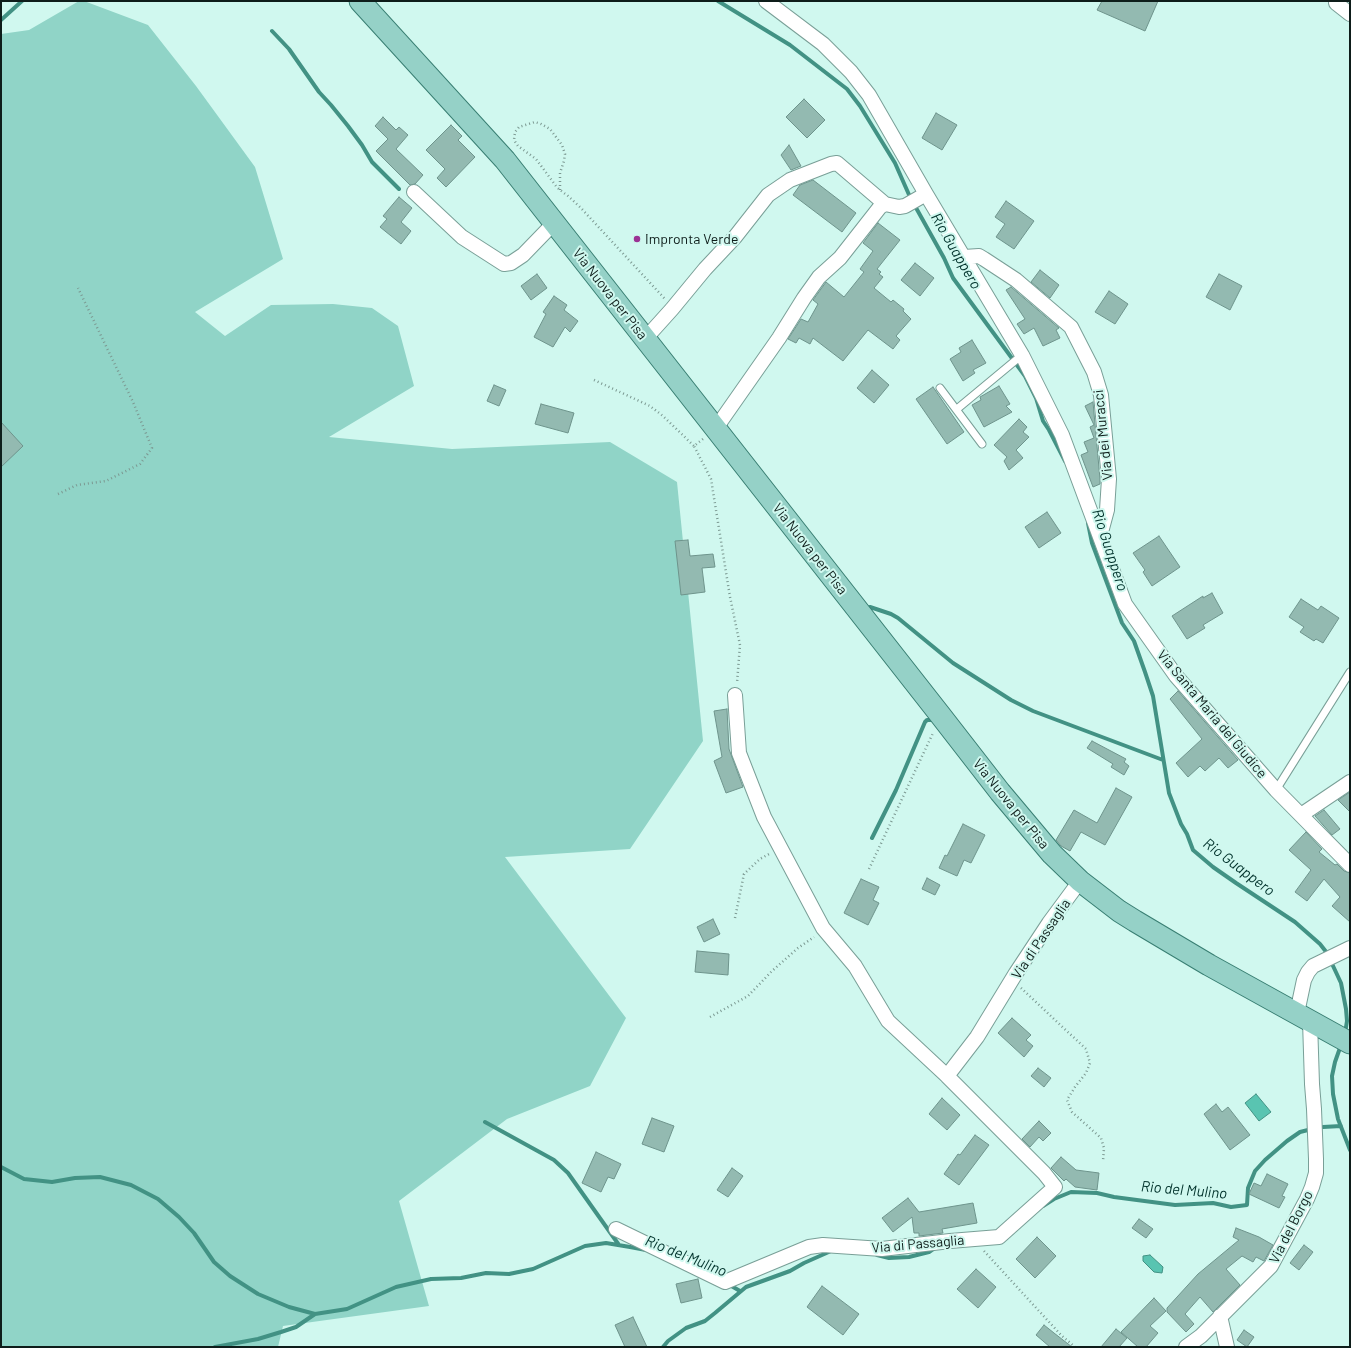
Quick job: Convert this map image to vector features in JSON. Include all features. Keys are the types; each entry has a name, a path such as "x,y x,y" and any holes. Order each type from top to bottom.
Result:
{"main road":[{"name":"Via Nuova per Pisa","path":"360,1 505,160 1000,792 1052,854 1080,881 1119,911 1209,965 1350,1043"}],"street":[{"name":"Via Santa Maria del Giudice","path":"766,1 823,44 851,72 869,95 923,196 964,257 1062,435 1125,604 1176,676 1276,790 1350,865"},
{"path":"1336,4 1350,14"},
{"path":"645,339 672,309 704,269 735,237 768,195 790,180 837,163 885,204 899,207 905,206 923,196"},
{"path":"414,192 462,237 504,264 511,262 523,254 555,222"},
{"path":"716,428 779,338 819,277 840,258 880,207 885,204"},
{"name":"Via dei Muracci","path":"964,257 979,256 1004,272 1016,280 1071,327 1094,372 1101,395 1109,479 1107,510 1100,536"},
{"path":"735,695 739,753 764,817 824,930 855,966 888,1021 948,1076 1044,1173 1055,1187 999,1237"},
{"path":"1301,816 1350,782"},
{"name":"Via di Passaglia","path":"948,1076 977,1037 1049,923 1080,881"},
{"name":"Via del Borgo","path":"1186,1347 1201,1336 1271,1266 1312,1187 1316,1173 1316,1159 1309,1020 1304,980 1313,966 1350,948"},
{"name":"Via di Passaglia","path":"616,1229 725,1282 809,1247 823,1245 882,1249 999,1237"},
{"path":"1220,1316 1227,1347"}],"lane":[{"path":"957,409 1019,357"},
{"path":"940,388 982,444"},
{"path":"1276,790 1350,672"}],"path":[{"path":"560,190 560,173 565,154 562,145 550,129 541,124 535,122 519,127 515,132 514,140 518,146 536,159 549,179 560,190 580,207 662,296 672,309"},
{"path":"58,494 77,485 106,481 133,468 140,464 152,448 133,402 78,288"},
{"path":"594,380 650,406 663,416 694,446 711,479 730,597 740,645 735,695"},
{"path":"694,446 716,428"},
{"path":"869,869 941,716"},
{"path":"735,918 744,874 760,859 780,848"},
{"path":"710,1017 748,996 798,948 824,930"},
{"path":"1012,980 1086,1049 1090,1063 1086,1074 1075,1087 1067,1100 1072,1112 1101,1138 1104,1148 1103,1161"},
{"path":"999,1237 983,1252 1061,1335 1075,1347"}],"shaded area":[{"path":"79,1 84,1 148,25 196,86 255,167 283,259 195,312 225,336 271,305 333,304 372,308 398,326 414,386 329,437 452,449 610,442 677,482 703,741 630,849 505,857 626,1018 590,1086 507,1119 399,1201 429,1306 283,1326 278,1347 1,1347 1,34 29,30"},
{"path":"1256,1094 1271,1112 1259,1121 1245,1103"},
{"path":"1150,1255 1163,1267 1162,1273 1154,1272 1143,1261 1143,1256"}],"building":[{"path":"1102,1 1158,1 1145,31 1097,10"},
{"path":"804,99 825,120 807,138 786,117"},
{"path":"936,113 957,125 942,150 922,138"},
{"path":"383,117 396,130 399,127 408,135 396,149 423,175 415,184 410,185 376,151 388,139 375,126"},
{"path":"451,125 462,136 458,140 475,157 446,187 437,178 445,169 426,150"},
{"path":"789,145 801,166 791,170 781,155"},
{"path":"813,180 856,213 842,232 793,195 800,185"},
{"path":"399,197 412,208 401,222 411,231 401,244 380,227 387,219 383,216"},
{"path":"1006,201 1034,221 1014,249 996,237 1005,224 995,217"},
{"path":"878,223 900,240 877,269 881,272 879,274 883,277 874,288 891,302 893,300 904,309 903,311 911,319 896,336 900,340 893,349 868,330 843,361 813,338 810,344 799,338 796,343 788,339 801,319 808,322 818,304 813,300 826,282 844,297 864,272 860,269 873,251 863,243"},
{"path":"915,263 934,278 920,296 901,280"},
{"path":"1040,270 1059,285 1050,298 1031,282"},
{"path":"537,274 547,288 531,300 521,286"},
{"path":"1219,274 1242,286 1230,310 1206,297"},
{"path":"1011,287 1059,328 1056,330 1060,338 1043,346 1034,328 1024,334 1017,324 1025,319 1006,290"},
{"path":"1109,291 1128,304 1115,324 1095,312"},
{"path":"554,296 567,305 564,310 578,321 570,332 565,327 553,347 534,337 546,314 543,312"},
{"path":"972,340 986,363 973,370 975,373 963,381 950,359 961,352 959,348"},
{"path":"872,370 889,385 874,403 857,388"},
{"path":"494,385 506,390 499,406 487,401"},
{"path":"999,386 1010,404 1006,406 1012,412 984,427 972,405 981,400 980,397"},
{"path":"933,387 964,432 947,444 916,399"},
{"path":"1093,402 1100,484 1093,487 1081,455 1088,452 1084,442 1094,438 1090,427 1094,425 1085,406"},
{"path":"541,404 574,413 568,433 535,424"},
{"path":"1019,419 1027,427 1023,432 1029,437 1016,450 1023,458 1009,470 1004,461 1007,457 994,445"},
{"path":"1,422 23,446 1,467"},
{"path":"1047,512 1061,533 1039,548 1025,527"},
{"path":"1159,536 1180,567 1152,586 1143,572 1145,570 1133,553"},
{"path":"688,540 690,556 713,554 715,567 702,568 705,592 681,595 675,541"},
{"path":"1212,593 1223,613 1203,625 1205,628 1187,639 1172,616 1203,596 1203,598"},
{"path":"1301,599 1318,610 1321,606 1339,618 1323,643 1316,639 1314,641 1300,632 1304,627 1289,617"},
{"path":"1178,691 1238,760 1228,768 1219,758 1205,771 1200,766 1188,777 1176,763 1202,739 1170,699"},
{"path":"727,709 729,749 743,787 726,793 714,761 722,757 714,711"},
{"path":"1092,741 1126,759 1124,762 1129,766 1124,775 1111,767 1113,764 1087,748"},
{"path":"1116,788 1132,797 1105,845 1081,832 1070,851 1061,846 1056,840 1074,810 1097,823"},
{"path":"1350,792 1350,812 1338,800"},
{"path":"1324,810 1340,829 1332,835 1315,816"},
{"path":"963,824 985,835 971,863 964,860 957,876 939,868 945,855 947,856"},
{"path":"1306,832 1322,849 1319,852 1335,865 1337,864 1344,871 1350,873 1350,922 1332,906 1340,897 1324,879 1307,901 1295,892 1311,870 1289,850"},
{"path":"927,878 940,885 935,895 922,889"},
{"path":"861,879 879,887 873,900 879,903 868,925 844,913"},
{"path":"713,919 720,934 704,942 697,927"},
{"path":"697,951 729,954 728,975 695,972"},
{"path":"1012,1018 1031,1035 1026,1040 1033,1046 1024,1057 998,1033"},
{"path":"1038,1068 1051,1078 1044,1087 1031,1076"},
{"path":"942,1098 960,1115 947,1130 929,1114"},
{"path":"1216,1104 1222,1112 1228,1107 1250,1135 1230,1150 1204,1114"},
{"path":"652,1118 674,1126 664,1152 642,1144"},
{"path":"1039,1121 1051,1133 1043,1141 1039,1137 1030,1147 1022,1139"},
{"path":"975,1135 989,1145 959,1185 944,1174 958,1154 960,1155"},
{"path":"596,1152 621,1164 614,1179 608,1177 601,1192 582,1183"},
{"path":"1061,1157 1076,1170 1099,1173 1097,1190 1075,1187 1066,1179 1064,1181 1051,1168"},
{"path":"732,1168 743,1176 728,1197 717,1190"},
{"path":"1267,1174 1288,1184 1282,1196 1285,1197 1279,1208 1249,1194 1254,1183 1261,1186"},
{"path":"908,1198 919,1212 973,1203 977,1223 942,1229 943,1233 919,1236 919,1233 914,1233 912,1217 893,1232 882,1218"},
{"path":"1139,1219 1153,1229 1146,1238 1132,1228"},
{"path":"1236,1228 1259,1237 1273,1245 1264,1261 1256,1257 1253,1262 1242,1256 1226,1269 1240,1285 1213,1312 1200,1297 1185,1314 1194,1324 1186,1332 1167,1312 1167,1308 1198,1274 1239,1240 1233,1237"},
{"path":"1037,1237 1056,1256 1035,1278 1016,1259"},
{"path":"1304,1245 1313,1252 1299,1270 1290,1263"},
{"path":"976,1269 996,1287 978,1308 957,1289"},
{"path":"698,1279 702,1298 681,1303 676,1284"},
{"path":"822,1286 859,1314 843,1335 807,1307"},
{"path":"1154,1298 1166,1311 1150,1326 1158,1333 1146,1347 1138,1347 1121,1332"},
{"path":"633,1317 647,1347 625,1347 615,1325"},
{"path":"1044,1325 1072,1347 1050,1347 1036,1335"},
{"path":"1116,1329 1127,1338 1119,1347 1101,1347"},
{"path":"1244,1330 1254,1337 1247,1347 1237,1340"}],"waterway":[{"path":"1,20 22,1"},
{"name":"Rio Guappero","path":"718,1 790,45 847,89 860,106 895,163 910,197 944,258 953,278 1025,376 1036,398 1043,421 1065,461"},
{"path":"272,31 289,49 319,92 348,126 372,162 399,189"},
{"name":"Rio Guappero","path":"1088,523 1092,543 1122,623 1134,641 1153,696 1169,793 1193,850 1213,867 1295,922 1320,944 1327,953 1341,983 1347,1021 1345,1033"},
{"path":"870,607 898,618 953,663 1011,700 1033,711 1163,760"},
{"path":"872,838 896,790 925,722 927,720 931,720"},
{"name":"Rio Guappero","path":"1341,1045 1332,1076 1333,1094 1338,1119 1350,1150"},
{"path":"485,1122 554,1160 568,1173 619,1245"},
{"name":"Rio del Mulino","path":"1323,1127 1341,1126"},
{"name":"Rio del Mulino","path":"1043,1206 1054,1199 1071,1192 1097,1193 1114,1197 1175,1205 1213,1203 1231,1207 1247,1205 1248,1188 1255,1171 1287,1141 1300,1132 1308,1130"},
{"path":"1,1167 24,1179 52,1182 75,1178 100,1177 131,1185 158,1199 179,1217 194,1233 214,1262 230,1276 258,1294 289,1307 315,1314"},
{"name":"Rio del Mulino","path":"215,1347 258,1339 281,1332 296,1327 315,1314 347,1309 396,1287 431,1279 461,1278 486,1273 509,1274 533,1269 585,1246 606,1243 646,1250"},
{"name":"Rio del Mulino","path":"877,1255 889,1258 909,1257 929,1252 936,1247"},
{"name":"Rio del Mulino","path":"663,1347 668,1341 686,1328 705,1321 746,1287 790,1271 831,1251"},
{"name":"Rio del Mulino","path":"728,1284 740,1291"}],"place":[{"name":"Impronta Verde","path":"637,239"}]}
